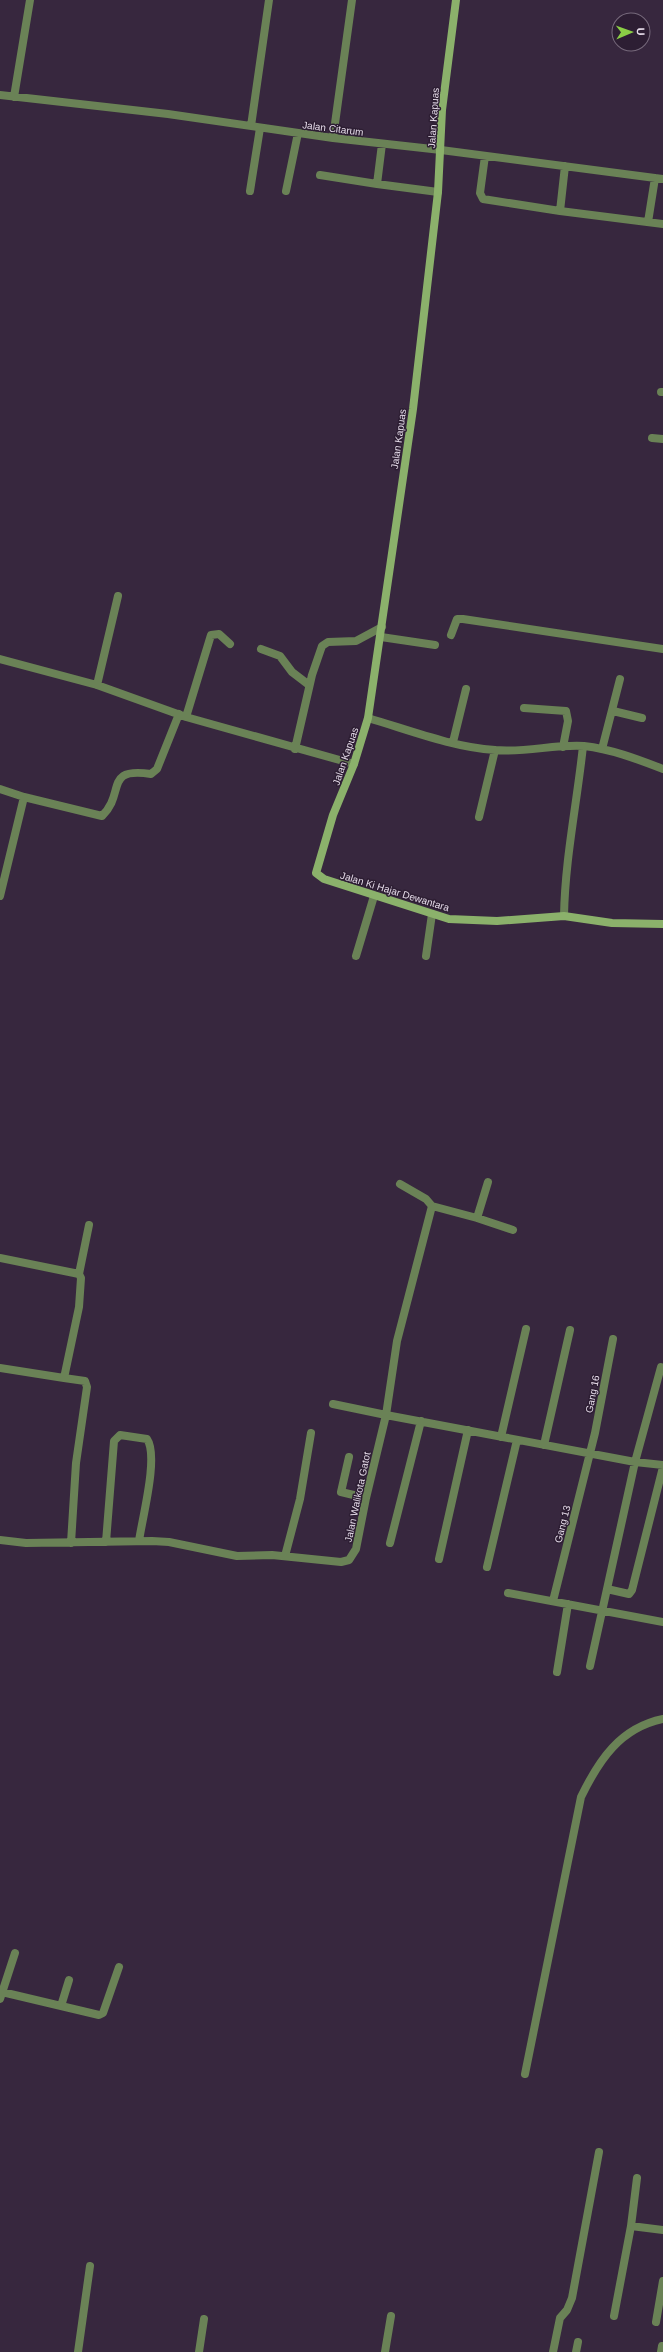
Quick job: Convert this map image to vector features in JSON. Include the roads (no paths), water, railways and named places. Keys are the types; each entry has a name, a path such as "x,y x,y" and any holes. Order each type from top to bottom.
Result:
{"main road":[{"name":"Jalan Kapuas","path":"316,873 350,763 368,718 381,637 413,409 438,192 442,110 456,0"},
{"name":"Jalan Ki Hajar Dewantara","path":"316,873 324,879 449,919 482,921 564,916 612,923 663,924"}],"street":[{"path":"14,97 30,0"},
{"path":"251,126 269,0"},
{"path":"333,138 352,0"},
{"name":"Jalan Citarum","path":"0,95 168,114 333,138 441,150 659,179"},
{"path":"250,191 260,128"},
{"path":"286,191 298,133"},
{"path":"377,184 382,144"},
{"path":"485,156 480,193 483,198 560,211 663,224"},
{"path":"560,211 565,166"},
{"path":"320,175 438,192"},
{"path":"648,222 659,179"},
{"path":"652,438 663,438"},
{"path":"97,685 118,596"},
{"path":"451,636 457,619 663,649"},
{"path":"295,749 309,685 322,646 328,642 356,640 382,627"},
{"path":"0,789 24,797 102,816 109,807 121,777 129,772 151,774 157,769 182,716 211,635 219,634 230,644"},
{"path":"381,637 435,645"},
{"path":"262,649 280,656 292,672 309,685"},
{"path":"0,658 97,685 182,716 295,749 350,763"},
{"path":"602,749 620,679"},
{"path":"452,742 466,690"},
{"path":"524,708 566,711 568,721 563,747"},
{"path":"613,710 642,718"},
{"path":"368,718 452,742 495,750 523,751 583,746 633,757 663,769"},
{"path":"564,916 564,893 572,814 583,746"},
{"path":"479,817 495,750"},
{"path":"1,892 24,797"},
{"path":"356,956 374,896"},
{"path":"426,956 432,914"},
{"path":"477,1218 488,1182"},
{"path":"400,1184 426,1199 432,1206 477,1218 513,1230"},
{"name":"Jalan Walikota Gatot","path":"0,1540 26,1543 139,1541 169,1542 237,1556 285,1556 341,1562 349,1560 356,1549 366,1498 386,1415 397,1341 432,1206"},
{"path":"64,1378 79,1307 79,1274 88,1225"},
{"path":"0,1258 79,1274"},
{"path":"501,1436 526,1329"},
{"path":"544,1445 570,1330"},
{"name":"Gang 16","path":"590,1453 613,1340"},
{"path":"590,1666 636,1462 661,1367"},
{"path":"0,1368 64,1378 81,1379 85,1381 87,1387 76,1463 71,1542"},
{"path":"333,1404 517,1440 663,1466 632,1590 629,1594 607,1589"},
{"path":"390,1543 421,1421"},
{"path":"439,1559 468,1430"},
{"path":"285,1556 300,1499 312,1433"},
{"path":"106,1542 114,1441 120,1435 147,1439 151,1444 150,1469 139,1541"},
{"path":"487,1567 517,1440"},
{"name":"Gang 13","path":"553,1601 590,1453"},
{"path":"349,1457 341,1492 366,1498"},
{"path":"508,1593 663,1622"},
{"path":"557,1672 568,1604"},
{"path":"525,2074 581,1797 597,1765 624,1736 654,1721 663,1719"},
{"path":"15,1953 1,1995 61,2006 96,2016 103,2013 119,1967"},
{"path":"61,2006 68,1980"},
{"path":"553,2352 559,2320 567,2310 572,2298 599,2152"},
{"path":"614,2316 631,2226 637,2178"},
{"path":"631,2226 663,2230"},
{"path":"78,2352 90,2266"},
{"path":"656,2322 663,2281"},
{"path":"385,2352 391,2316"},
{"path":"199,2352 204,2319"},
{"path":"576,2352 578,2342"}]}
